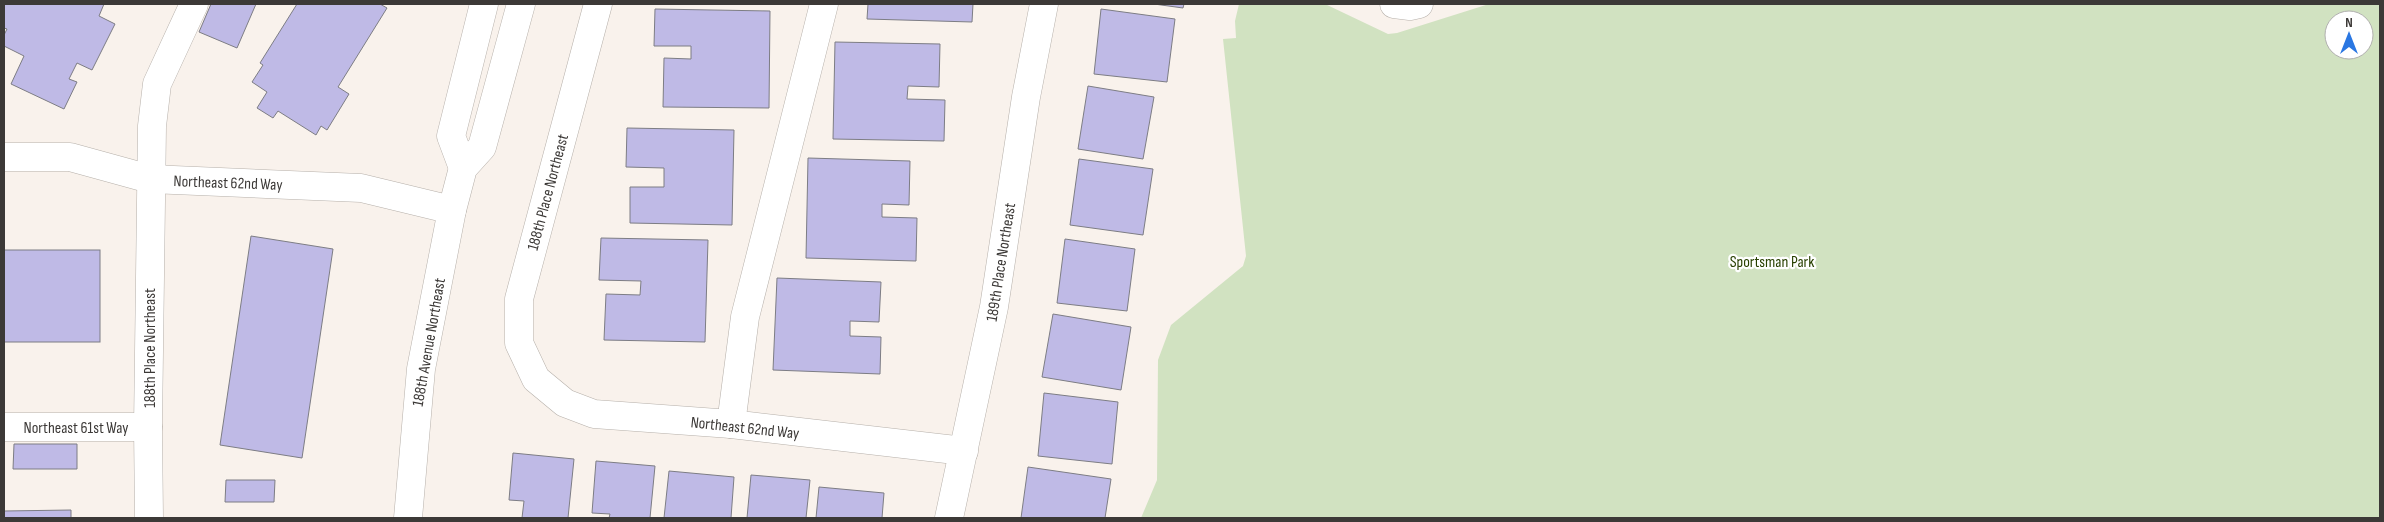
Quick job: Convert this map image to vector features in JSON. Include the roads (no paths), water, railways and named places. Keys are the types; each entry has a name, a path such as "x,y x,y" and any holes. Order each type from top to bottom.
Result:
{"street":[{"name":"188th Place Northeast","path":"149,518 148,427 152,126 157,84 194,4"},
{"path":"463,168 451,136 484,4"},
{"name":"188th Avenue Northeast","path":"408,518 421,369 452,210 463,168 482,147 521,4"},
{"name":"188th Place Northeast","path":"536,379 519,343 519,299 598,4"},
{"path":"731,424 745,317 824,4"},
{"name":"189th Place Northeast","path":"949,518 994,308 1026,97 1044,4"},
{"path":"1394,4 1410,6 1420,4"},
{"name":"Northeast 62nd Way","path":"4,157 70,157 150,179 361,188 452,210"},
{"name":"Northeast 62nd Way","path":"536,379 566,402 594,414 731,424 964,451"},
{"name":"Northeast 61st Way","path":"4,427 148,427"}],"park label":[{"name":"Sportsman Park","path":"1772,261"}]}
